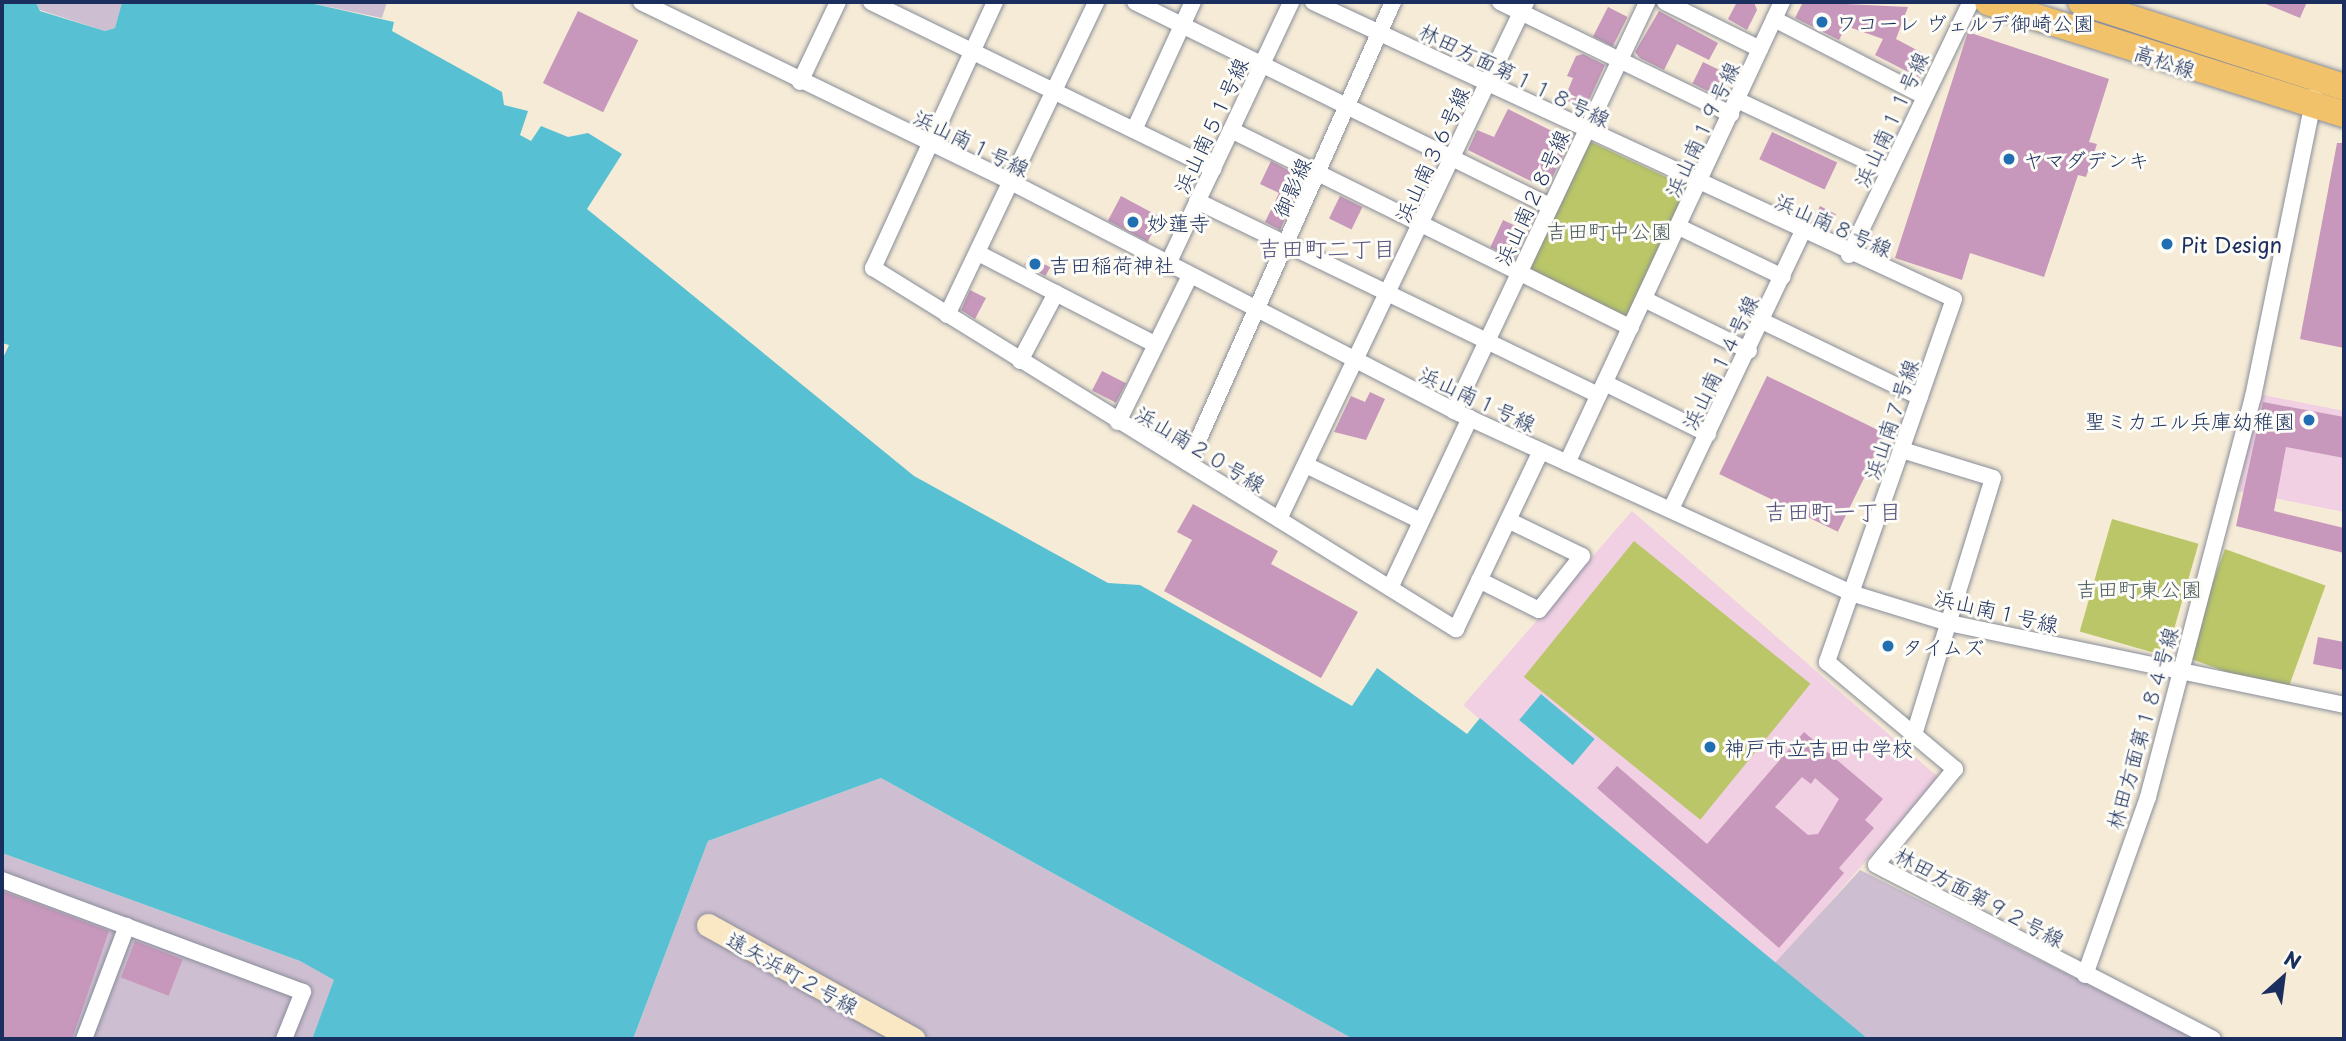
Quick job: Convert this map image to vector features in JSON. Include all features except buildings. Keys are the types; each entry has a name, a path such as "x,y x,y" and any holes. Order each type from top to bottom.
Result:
{"main road":[{"name":"高松線","path":"1988,2 2344,114"},
{"name":"高松線","path":"2081,2 2344,87"}],"street":[{"name":"浜山南１号線","path":"641,2 667,8 800,82 1013,183 1258,315 1462,415 1854,594 1949,623 2344,705"},
{"path":"800,82 838,2"},
{"path":"871,2 1213,169"},
{"path":"932,146 995,2"},
{"path":"947,315 1013,183 1096,2"},
{"path":"1135,2 1550,206"},
{"path":"1134,130 1193,2"},
{"name":"浜山南５１号線","path":"1167,266 1291,2"},
{"name":"林田方面第１１８号線","path":"1313,2 1698,186"},
{"name":"御影線","path":"1188,463 1258,315 1393,2"},
{"path":"1500,2 1524,7 1619,60 1888,171"},
{"name":"浜山南２８号線","path":"1390,588 1421,521 1488,340 1647,2"},
{"path":"1665,2 1760,49"},
{"name":"浜山南１９号線","path":"1567,463 1782,2"},
{"name":"浜山南１１号線","path":"1849,255 1923,96 1971,2"},
{"name":"浜山南３６号線","path":"1279,519 1524,7"},
{"path":"1774,19 1923,96"},
{"name":"林田方面第１８４号線","path":"2085,975 2147,797 2273,315 2317,80"},
{"path":"1231,130 1631,328"},
{"name":"浜山南２０号線","path":"932,146 873,268 1456,629 1541,451"},
{"name":"浜山南８号線","path":"1698,186 1849,255 1954,299"},
{"path":"1197,201 1488,340 1708,433"},
{"path":"1679,227 1783,277"},
{"name":"浜山南１４号線","path":"1671,509 1764,322 1802,233"},
{"path":"978,253 1156,345"},
{"path":"1118,422 1189,278"},
{"path":"1020,361 1055,293"},
{"path":"1644,299 1749,351"},
{"name":"浜山南７号線","path":"1827,662 1854,594 1954,299"},
{"path":"1764,322 1920,397"},
{"path":"1902,450 1993,478 1914,734"},
{"path":"1306,465 1421,521"},
{"path":"1479,580 1539,610 1582,556 1508,520"},
{"name":"林田方面第９２号線","path":"1827,662 1955,769 1876,865 2213,1039"},
{"path":"2,880 303,992 284,1039"},
{"name":"遠矢浜町２号線","path":"708,925 914,1039"},
{"path":"84,1039 127,926"}],"shaded area":[{"path":"36,2 122,2 115,28 105,31 40,10"},
{"path":"306,2 387,2 382,18"},
{"path":"2258,394 2344,411 2344,512 2239,491"},
{"name":"神戸市立吉田中学校","path":"1632,511 1938,777 1770,971 1463,705"},
{"path":"881,778 1353,1039 633,1039 708,841"},
{"path":"2,853 300,961 335,980 312,1039 2,1039"},
{"path":"1860,870 2197,1039 1868,1039 1773,965"}],"green space":[{"name":"吉田町中公園","path":"1589,141 1688,187 1627,318 1528,272"},
{"name":"吉田町東公園","path":"2112,519 2199,544 2166,656 2080,631"},
{"path":"1634,541 1810,684 1700,820 1524,677"},
{"path":"2225,549 2326,586 2286,694 2186,657"}],"water":[{"path":"2,2 36,2 40,11 105,31 115,28 122,2 306,2 394,22 392,31 502,92 504,105 528,111 520,135 531,141 541,126 568,137 588,133 622,154 587,209 914,476 1108,583 1140,585 1352,706 1377,668 1467,734 1480,718 1868,1039 1353,1039 881,778 708,841 633,1039 312,1039 334,980 300,961 2,853 2,360 9,345 2,343"},
{"path":"1541,694 1595,739 1573,765 1519,720"}],"place":[{"name":"ワコーレ ヴェルデ御崎公園","path":"1822,22"},
{"name":"ヤマダデンキ","path":"2009,159"},
{"name":"妙蓮寺","path":"1133,222"},
{"name":"Pit Design","path":"2167,244"},
{"name":"吉田稲荷神社","path":"1035,264"},
{"name":"聖ミカエル兵庫幼稚園","path":"2309,420"},
{"name":"タイムズ","path":"1888,646"},
{"name":"神戸市立吉田中学校","path":"1710,747"}],"district":[{"name":"吉田町二丁目","path":"1327,248"},
{"name":"吉田町一丁目","path":"1833,511"}]}
